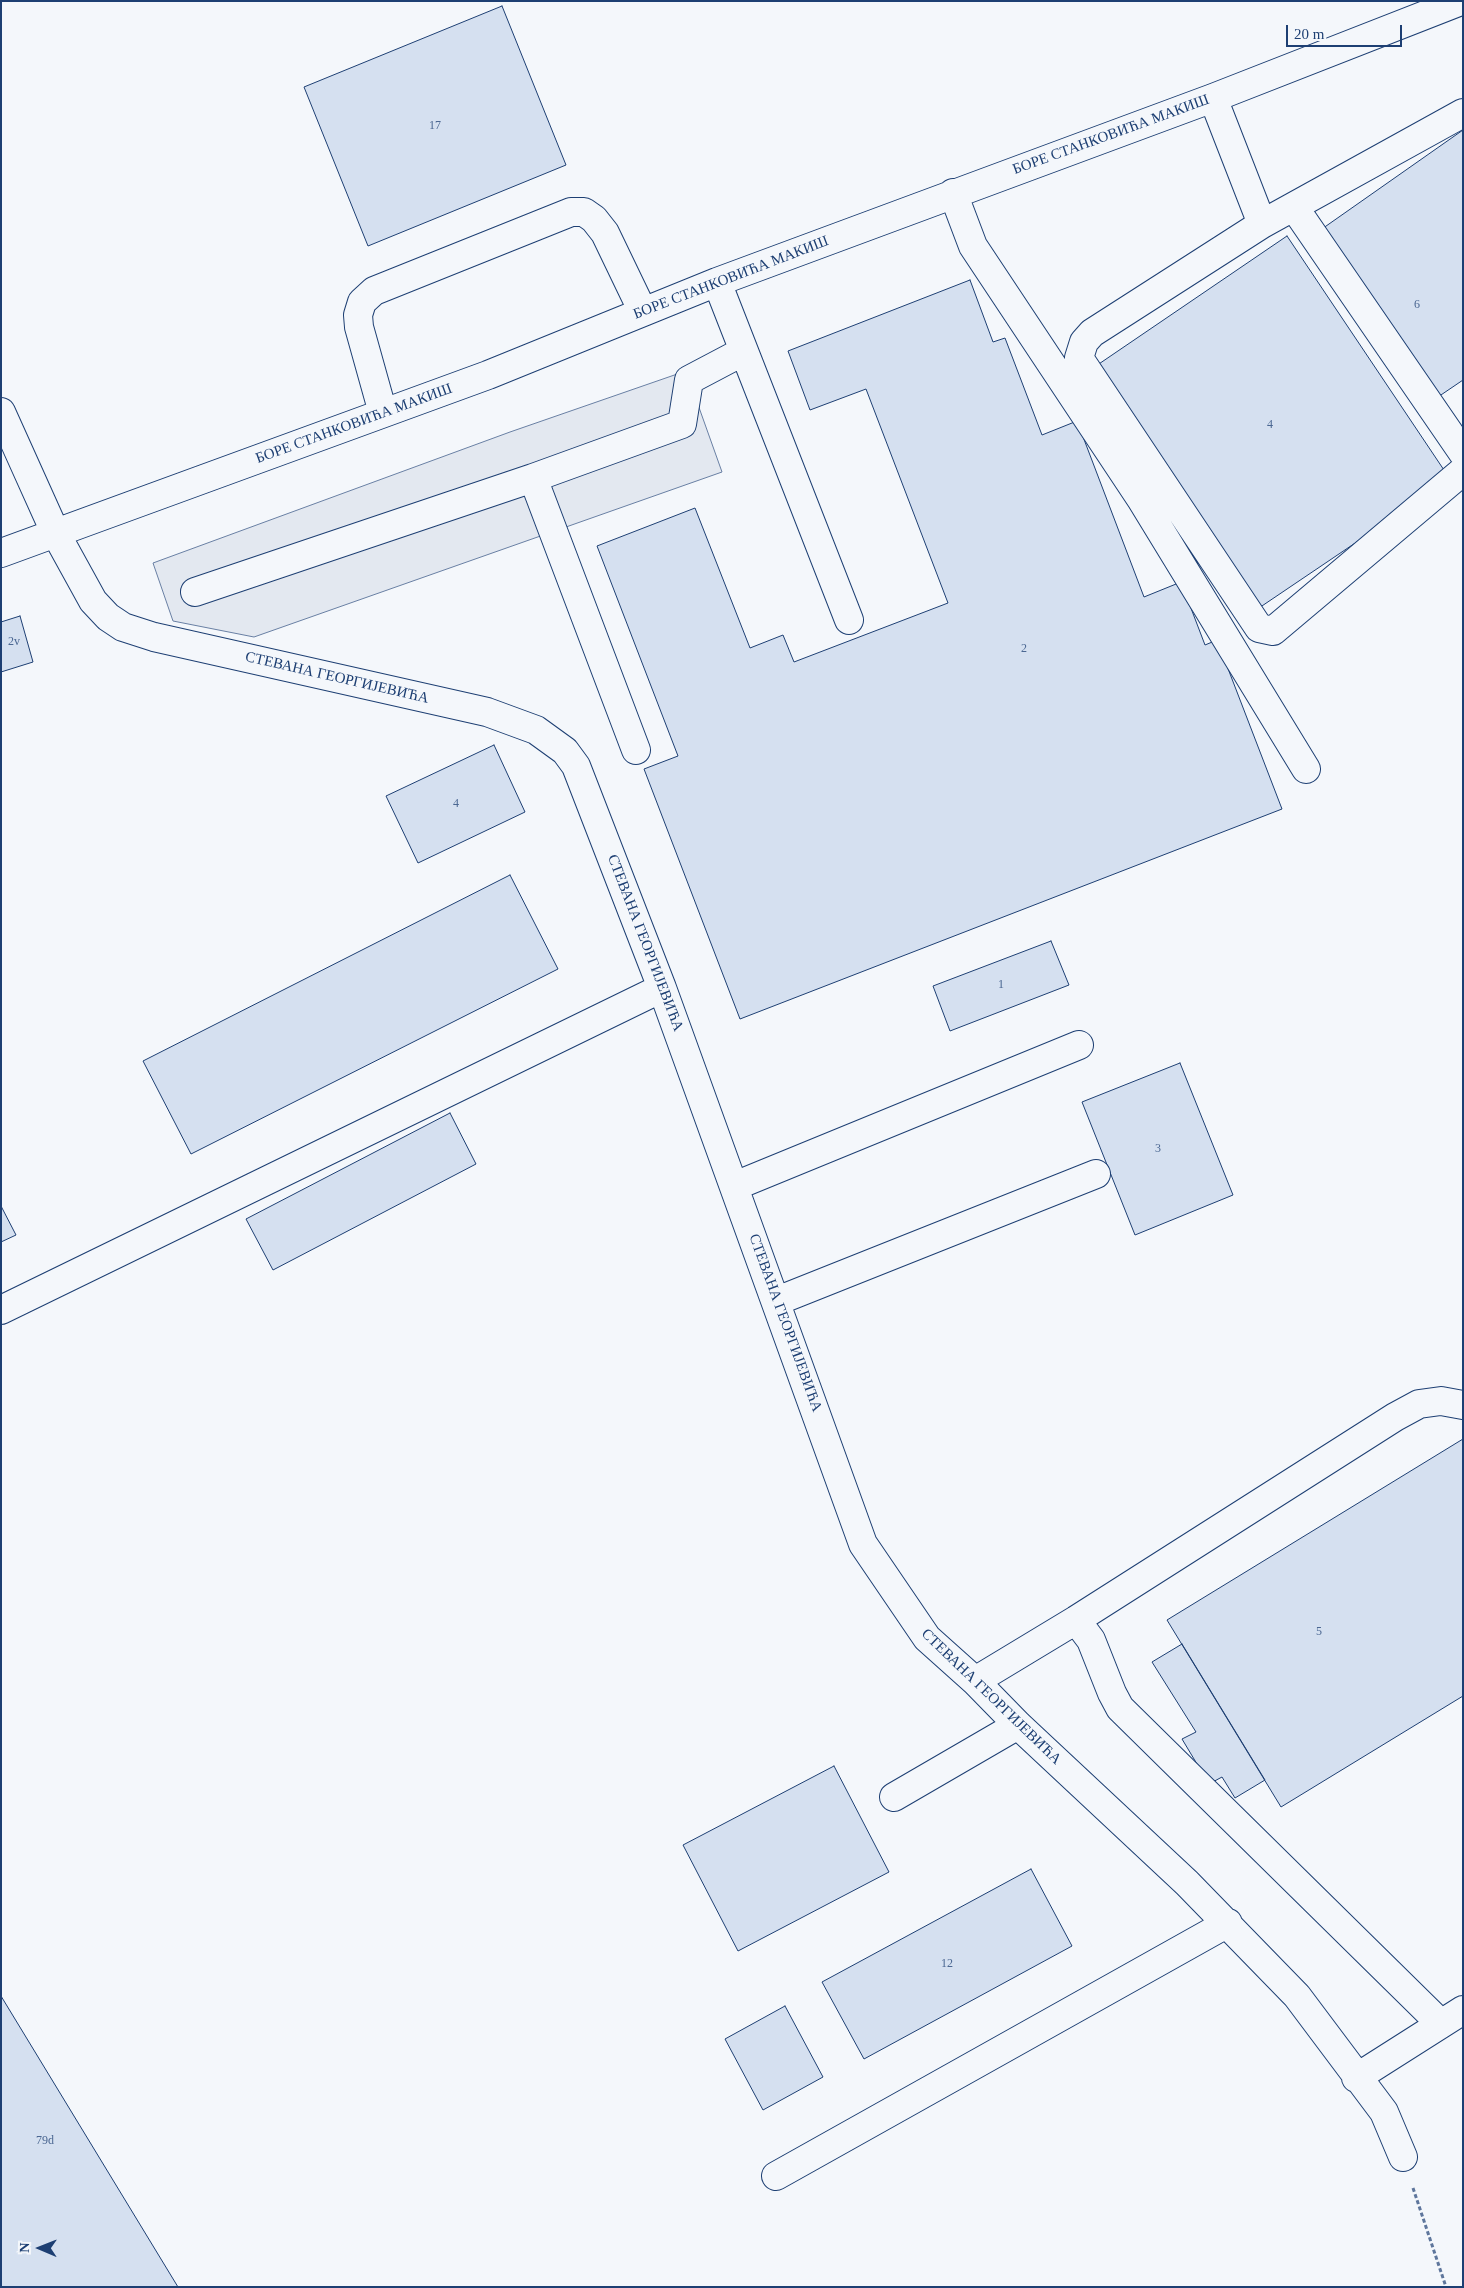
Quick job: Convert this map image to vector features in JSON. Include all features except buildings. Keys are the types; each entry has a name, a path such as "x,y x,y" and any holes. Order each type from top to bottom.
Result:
{"street":[{"name":"БОРЕ СТАНКОВИЋА МАКИШ","path":"1,553 488,375 716,282 1213,98 1461,1"},
{"path":"1213,98 1262,224"},
{"path":"1463,113 1262,224 1092,333 1084,342 1079,358 1259,628 1273,631 1463,471"},
{"path":"953,193 972,246 1141,500 1306,769"},
{"path":"1294,207 1463,453"},
{"path":"383,413 359,327 358,315 362,302 374,291 571,212 584,212 594,219 605,233 643,312"},
{"path":"716,282 849,620"},
{"path":"195,592 533,478 682,424 689,380 744,352"},
{"name":"СТЕВАНА ГЕОРГИЈЕВИЋА","path":"1,412 55,532 93,601 108,617 123,627 154,637 487,712 536,730 565,751 576,766 662,988 864,1544 927,1638 975,1681 1018,1725 1228,1923 1297,1996 1356,2078 1384,2112 1404,2157"},
{"path":"533,478 636,750"},
{"path":"1,1310 662,988"},
{"path":"735,1186 1079,1045"},
{"path":"777,1301 1096,1174"},
{"path":"975,1681 1076,1620 1395,1417 1418,1404 1441,1401 1463,1405"},
{"path":"1076,1620 1091,1640 1120,1708 1452,2017 1356,2078"},
{"path":"894,1797 1018,1725"},
{"path":"776,2176 1228,1923"}],"path":[{"path":"1404,2157 1446,2287"}],"shaded area":[{"path":"686,371 722,472 254,637 173,621 153,563 510,432"}]}
